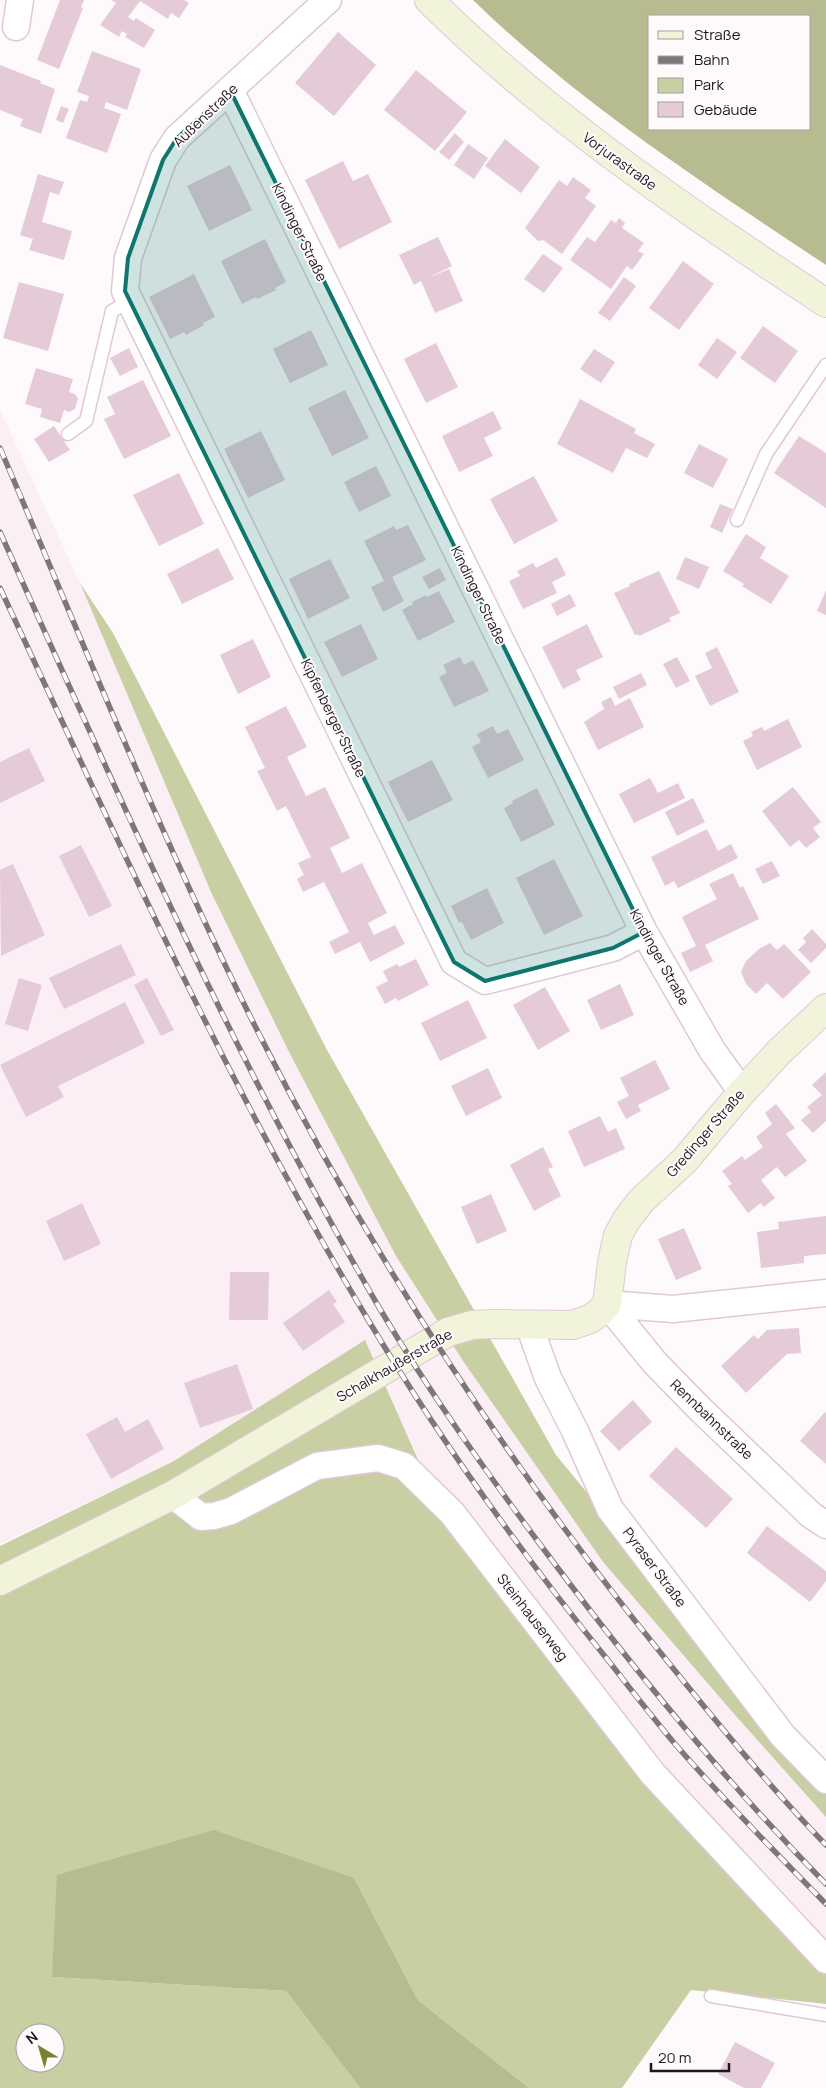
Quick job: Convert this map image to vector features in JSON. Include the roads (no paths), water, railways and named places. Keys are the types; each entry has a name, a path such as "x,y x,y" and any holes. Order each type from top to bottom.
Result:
{"main road":[{"name":"Vorjurastraße","path":"429,0 509,75 609,155 706,223 826,303"},
{"name":"Gredinger Straße","path":"607,1304 612,1262 618,1235 627,1219 641,1201 685,1160 742,1092 779,1052 826,1008"},
{"name":"Schalkhaußerstraße","path":"0,1581 173,1495 448,1332 478,1325 572,1325 590,1319 607,1304"}],"street":[{"path":"16,27 20,0"},
{"name":"Außenstraße","path":"127,296 128,258 163,160 177,138 328,0"},
{"name":"Kindinger Straße","path":"230,90 644,932 712,1050 742,1092"},
{"name":"Kipfenberger Straße","path":"127,296 454,962 485,981 613,948 644,932"},
{"path":"607,1304 673,1309 826,1293"},
{"name":"Rennbahnstraße","path":"607,1304 655,1363 700,1410 811,1515 826,1525"},
{"name":"Pyraser Straße","path":"529,1325 548,1378 576,1432 610,1508 783,1736 826,1780"},
{"name":"Steinhauserweg","path":"173,1495 201,1517 214,1516 231,1511 317,1466 378,1458 404,1466 452,1513 653,1774 826,1960"}],"lane":[{"path":"68,434 86,421 112,311 127,296"},
{"path":"737,520 766,454 826,365"},
{"path":"711,1996 826,2015"}],"railway":[{"path":"0,448 123,739 187,884 255,1026 343,1191 441,1350 546,1504 602,1579 700,1701 762,1775 826,1845"},
{"path":"0,532 134,828 227,1023 327,1215 380,1309 479,1460 609,1635 714,1762 826,1884"},
{"path":"0,588 129,865 219,1049 315,1230 423,1408 452,1452 545,1581 675,1744 768,1845 826,1904"}]}
